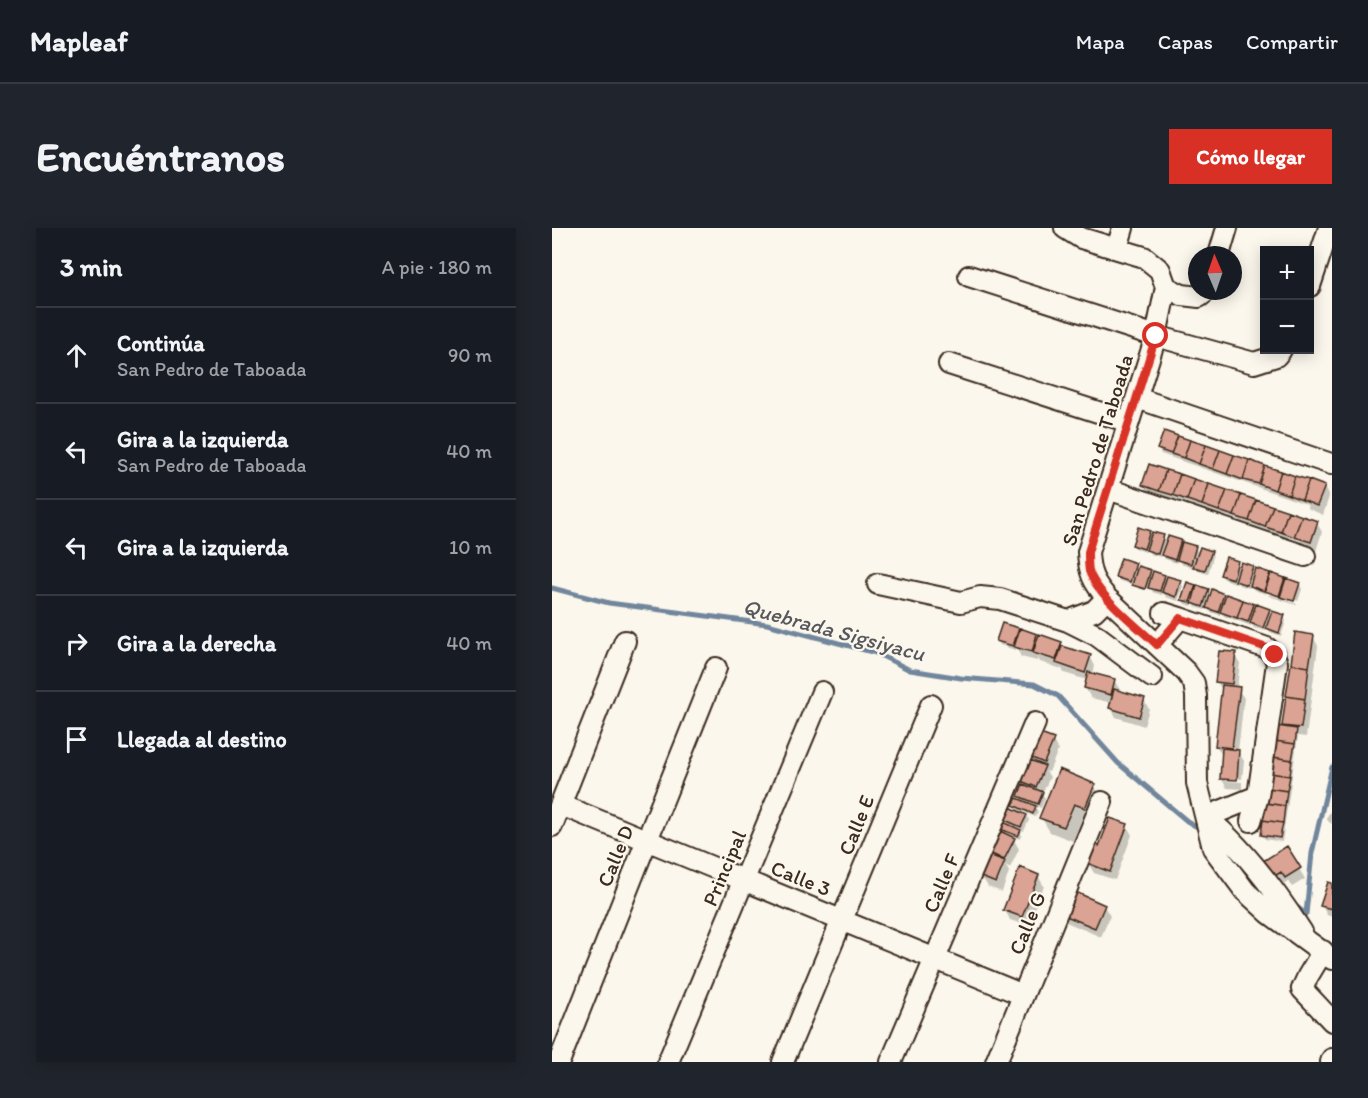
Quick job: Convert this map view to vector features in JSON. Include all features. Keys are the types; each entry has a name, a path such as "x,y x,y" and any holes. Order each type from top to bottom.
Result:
{"street":[{"path":"1065,228 1081,238 1144,257 1160,270 1166,287 1188,296"},
{"path":"1117,248 1123,228"},
{"path":"1222,246 1227,228"},
{"path":"1314,274 1329,228"},
{"path":"969,276 1156,336 1254,363 1278,354"},
{"name":"San Pedro de Taboada","path":"1166,287 1156,336 1088,552 1089,569 1096,586 1186,672 1194,684 1197,783 1213,848 1245,891 1269,913 1327,955"},
{"path":"949,364 1129,422"},
{"path":"1137,398 1331,464"},
{"path":"1108,489 1305,556"},
{"path":"878,584 962,602 980,597 1000,599 1068,621 1096,634 1152,677"},
{"path":"1068,621 1094,611 1107,598"},
{"path":"1157,645 1172,615 1267,648 1275,655 1277,663 1258,795 1251,821"},
{"path":"552,826 625,641"},
{"name":"Calle D","path":"556,1062 716,668"},
{"name":"Principal","path":"668,1062 822,692"},
{"name":"Calle E","path":"783,1062 931,705"},
{"name":"Calle F","path":"891,1062 1035,723"},
{"path":"1206,817 1258,795"},
{"name":"Calle G","path":"996,1062 1102,802"},
{"name":"Calle 3","path":"561,805 1023,995"},
{"path":"1327,955 1308,976 1302,989 1332,1021"}],"building":[{"path":"1164,431 1178,436 1171,454 1157,449"},
{"path":"1178,436 1190,440 1184,458 1171,454"},
{"path":"1190,440 1206,445 1199,464 1184,458"},
{"path":"1206,445 1220,450 1213,469 1199,464"},
{"path":"1220,450 1234,455 1227,474 1213,469"},
{"path":"1234,455 1249,460 1243,480 1227,474"},
{"path":"1249,460 1265,466 1259,484 1243,480"},
{"path":"1149,464 1166,470 1159,491 1142,485"},
{"path":"1265,466 1281,471 1275,490 1259,484"},
{"path":"1166,470 1180,474 1173,495 1159,491"},
{"path":"1281,471 1295,476 1289,495 1275,490"},
{"path":"1180,474 1194,479 1187,500 1173,495"},
{"path":"1295,476 1309,480 1302,500 1289,495"},
{"path":"1194,479 1209,484 1202,505 1187,500"},
{"path":"1309,480 1325,486 1317,506 1302,500"},
{"path":"1209,484 1227,490 1219,511 1202,505"},
{"path":"1227,490 1241,495 1234,516 1219,511"},
{"path":"1241,495 1256,500 1249,521 1234,516"},
{"path":"1256,500 1273,506 1265,527 1249,521"},
{"path":"1273,506 1288,511 1281,532 1265,527"},
{"path":"1288,511 1302,516 1294,537 1281,532"},
{"path":"1302,516 1318,521 1311,542 1294,537"},
{"path":"1138,527 1150,531 1144,549 1132,545"},
{"path":"1152,532 1164,535 1158,554 1146,550"},
{"path":"1168,536 1181,540 1175,560 1161,555"},
{"path":"1182,542 1196,546 1191,564 1177,560"},
{"path":"1200,547 1212,551 1205,570 1193,567"},
{"path":"1226,557 1238,561 1233,579 1220,575"},
{"path":"1121,558 1136,563 1130,582 1115,577"},
{"path":"1241,562 1253,566 1247,585 1235,581"},
{"path":"1138,566 1151,570 1145,589 1132,585"},
{"path":"1255,568 1270,573 1264,591 1250,586"},
{"path":"1153,571 1165,575 1160,591 1148,588"},
{"path":"1271,573 1285,578 1279,596 1265,591"},
{"path":"1167,576 1181,580 1176,597 1162,592"},
{"path":"1286,578 1300,583 1294,601 1280,597"},
{"path":"1187,582 1196,585 1190,602 1181,600"},
{"path":"1197,585 1209,589 1203,607 1192,603"},
{"path":"1212,589 1224,594 1218,612 1206,608"},
{"path":"1226,594 1243,600 1237,618 1220,612"},
{"path":"1243,600 1254,604 1248,622 1237,618"},
{"path":"1256,604 1270,609 1263,628 1250,623"},
{"path":"1272,611 1285,615 1279,633 1266,628"},
{"path":"1002,623 1019,628 1013,646 996,641"},
{"path":"1020,628 1037,634 1032,652 1014,647"},
{"path":"1295,632 1314,635 1309,667 1291,664"},
{"path":"1039,634 1062,642 1056,660 1033,653"},
{"path":"1062,646 1091,655 1085,673 1056,663"},
{"path":"1219,651 1236,652 1232,684 1215,682"},
{"path":"1291,664 1309,667 1305,699 1286,696"},
{"path":"1088,672 1115,679 1111,695 1084,688"},
{"path":"1222,685 1240,687 1232,748 1215,746"},
{"path":"1114,689 1145,698 1139,717 1109,708"},
{"path":"1286,696 1305,699 1301,728 1282,726"},
{"path":"1277,726 1297,729 1295,744 1275,741"},
{"path":"1035,732 1054,739 1044,763 1025,755"},
{"path":"1275,741 1295,744 1292,760 1273,757"},
{"path":"1222,748 1239,750 1237,780 1220,779"},
{"path":"1273,757 1292,760 1290,776 1270,773"},
{"path":"1030,760 1045,766 1036,787 1021,781"},
{"path":"1059,769 1095,784 1085,808 1074,804 1064,827 1039,818"},
{"path":"1270,773 1290,776 1287,791 1268,788"},
{"path":"1023,784 1043,792 1038,804 1018,796"},
{"path":"1268,788 1287,791 1285,806 1266,803"},
{"path":"1017,798 1036,806 1033,814 1013,805"},
{"path":"1266,803 1285,806 1283,823 1263,820"},
{"path":"1010,807 1027,815 1021,827 1005,820"},
{"path":"1110,818 1128,824 1110,872 1087,863 1094,844 1099,846"},
{"path":"1263,820 1283,823 1280,838 1261,835"},
{"path":"1001,821 1021,830 1018,836 998,828"},
{"path":"1000,831 1015,838 1004,860 990,853"},
{"path":"1287,846 1301,868 1285,878 1281,872 1270,879 1260,863"},
{"path":"989,855 1005,861 996,883 981,877"},
{"path":"1020,867 1039,875 1022,917 1003,910"},
{"path":"1328,882 1332,883 1332,909 1320,906"},
{"path":"1069,889 1105,905 1095,928 1059,913"}],"waterway":[{"name":"Quebrada Sigsiyacu","path":"552,588 609,603 767,624 876,653 910,670 961,678 1034,684 1058,696 1118,763 1187,821 1199,828"},
{"name":"Quebrada Sigsiyacu","path":"1293,904 1306,914 1312,853 1332,767"}],"route":[{"path":"1156,336 1088,552 1089,569 1096,586 1157,645 1180,618 1267,648 1275,655"}]}
